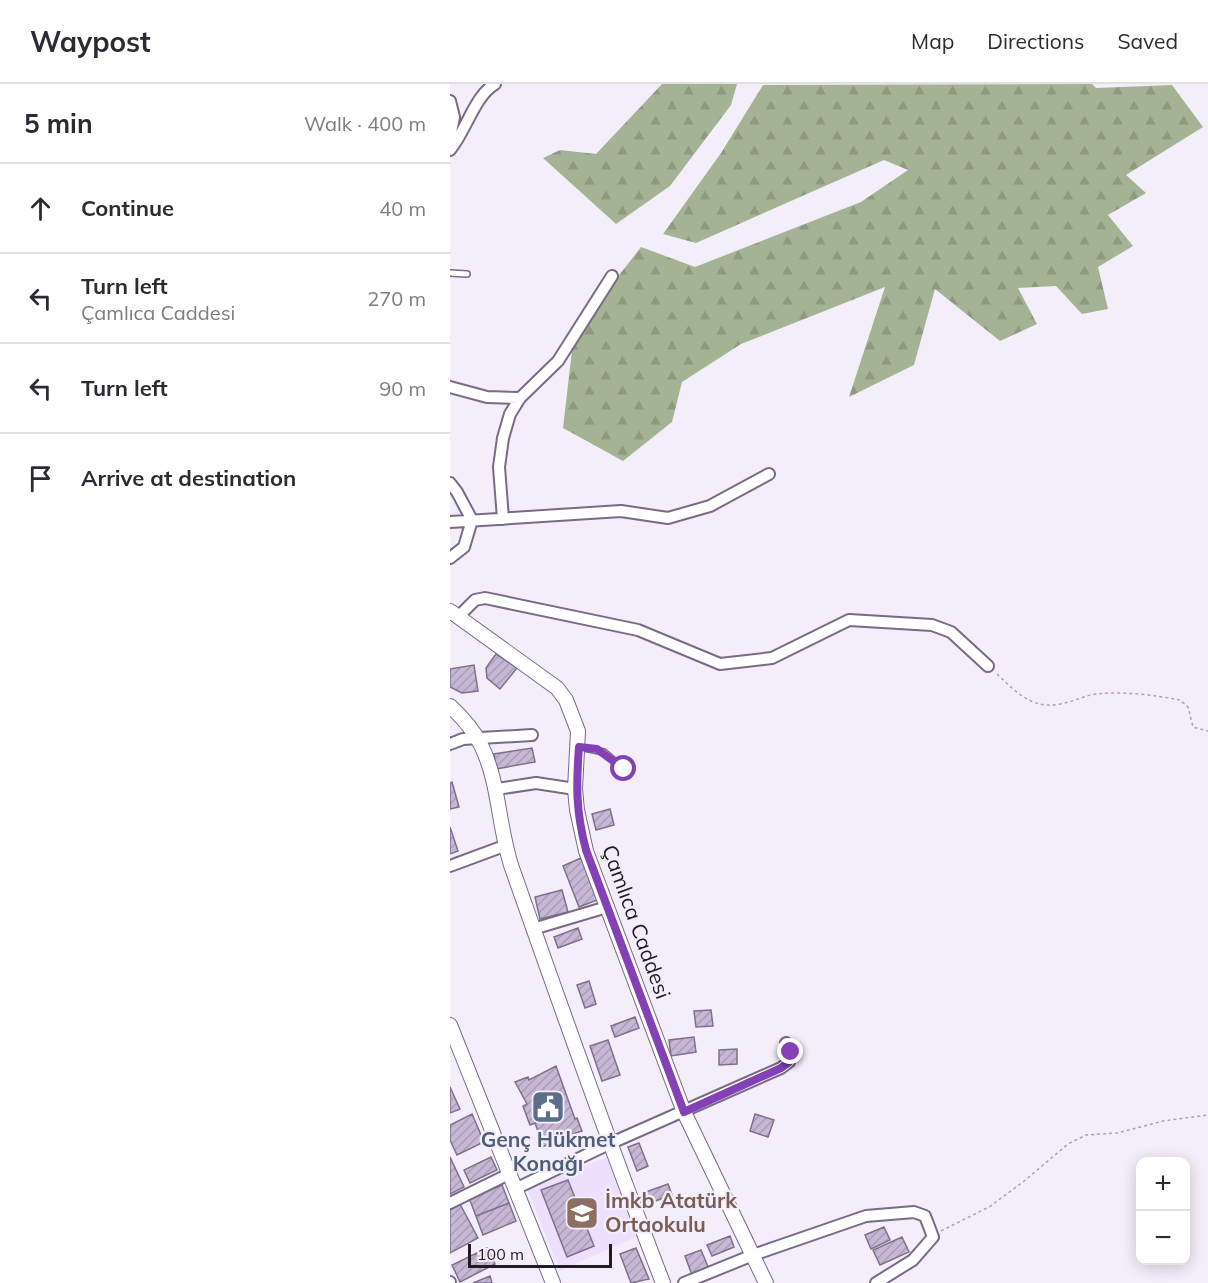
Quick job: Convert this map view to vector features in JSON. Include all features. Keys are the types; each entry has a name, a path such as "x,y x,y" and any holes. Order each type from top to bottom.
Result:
{"street":[{"path":"450,148 470,120 481,98 495,84"},
{"path":"450,101 454,117 450,137"},
{"path":"503,519 499,482 501,453 510,414 520,398 558,361 612,276"},
{"path":"450,387 487,397 520,398"},
{"path":"450,522 621,511 668,518 710,506 769,474"},
{"path":"450,483 458,492 472,520 464,547 450,558"},
{"path":"454,614 475,600 485,598 638,630 720,664 772,658 849,620 932,625 951,632 988,666"},
{"name":"Çamlıca Caddesi","path":"454,614 557,688 574,716 579,747 575,789 586,850 684,1112 766,1283"},
{"path":"450,706 467,721 477,738 497,789 504,846 609,1144 663,1283"},
{"path":"450,744 463,739 532,735"},
{"path":"497,789 536,783 575,789"},
{"path":"450,866 504,846"},
{"path":"533,928 607,907"},
{"path":"450,1025 553,1283"},
{"path":"515,1189 609,1144 781,1068 789,1062 791,1052 786,1043"},
{"path":"450,1203 509,1174"},
{"path":"684,1283 753,1255 866,1216 914,1212 925,1216 933,1237 913,1260 876,1283"}],"lane":[{"path":"450,273 467,274"},
{"path":"579,747 597,749 624,769"}],"path":[{"path":"988,666 1022,697 1036,704 1059,705 1089,695 1108,693 1176,699 1188,707 1192,728 1208,731"},
{"path":"933,1237 959,1220 989,1207 1068,1144 1086,1135 1117,1133 1163,1121 1208,1116"}],"shaded area":[{"name":"İmkb Atatürk Ortaokulu","path":"607,1157 636,1237 560,1271 527,1189"}],"green space":[{"path":"662,84 737,84 731,105 670,186 616,224 543,158 560,150 596,154"},
{"path":"1092,84 1096,88 1172,85 1203,127 1126,175 1146,193 1108,215 1133,246 1098,267 1108,309 1082,314 1056,286 1018,288 1037,324 1000,341 935,289 914,365 849,397 885,287 741,344 682,382 672,422 623,461 563,428 574,333 641,247 695,267 861,202 908,170 884,160 696,243 663,234 721,153 763,85"}],"building":[{"path":"496,654 517,668 500,689 487,678 486,668"},
{"path":"474,665 478,691 462,693 450,687 450,669"},
{"path":"532,748 535,762 496,769 494,754"},
{"path":"452,782 459,807 450,809 450,783"},
{"path":"610,809 614,825 596,830 592,814"},
{"path":"450,827 458,851 450,854"},
{"path":"581,858 597,900 579,907 563,866"},
{"path":"562,890 568,912 540,919 535,897"},
{"path":"578,928 582,939 558,948 554,937"},
{"path":"589,981 596,1004 585,1008 577,985"},
{"path":"711,1010 713,1026 696,1027 694,1011"},
{"path":"635,1017 639,1028 615,1037 611,1026"},
{"path":"694,1037 696,1052 671,1056 669,1040"},
{"path":"608,1040 620,1075 602,1081 590,1046"},
{"path":"737,1049 737,1064 719,1065 719,1050"},
{"name":"Genç Hükmet Konağı","path":"556,1066 575,1119 577,1118 582,1131 553,1140 554,1142 542,1147 535,1123 530,1125 523,1106 527,1104 515,1082 528,1077 529,1080"},
{"path":"450,1087 460,1109 450,1113"},
{"path":"472,1114 484,1142 457,1155 450,1140 450,1125"},
{"path":"755,1114 774,1120 768,1137 750,1131"},
{"path":"639,1143 648,1166 637,1171 628,1147"},
{"path":"450,1157 464,1187 450,1194"},
{"path":"491,1157 497,1170 470,1183 464,1170"},
{"path":"568,1180 594,1246 567,1257 541,1190"},
{"path":"668,1184 672,1195 650,1203 646,1192"},
{"path":"502,1185 509,1203 476,1216 469,1198"},
{"path":"509,1203 516,1221 483,1235 476,1216"},
{"path":"460,1204 478,1238 450,1253 450,1210"},
{"path":"884,1227 890,1240 871,1249 865,1235"},
{"path":"730,1236 734,1247 712,1256 707,1245"},
{"path":"902,1237 909,1252 880,1265 873,1250"},
{"path":"487,1248 495,1264 460,1282 452,1265"},
{"path":"636,1248 649,1279 631,1283 620,1254"},
{"path":"701,1250 709,1269 692,1275 685,1256"},
{"path":"490,1276 492,1283 473,1283"}],"place":[{"name":"Genç Hükmet Konağı","path":"548,1107"},
{"name":"İmkb Atatürk Ortaokulu","path":"582,1213"}],"route":[{"path":"624,769 604,752 590,747 579,747 575,789 577,810 586,850 684,1112 758,1081 789,1062 791,1052"}]}
